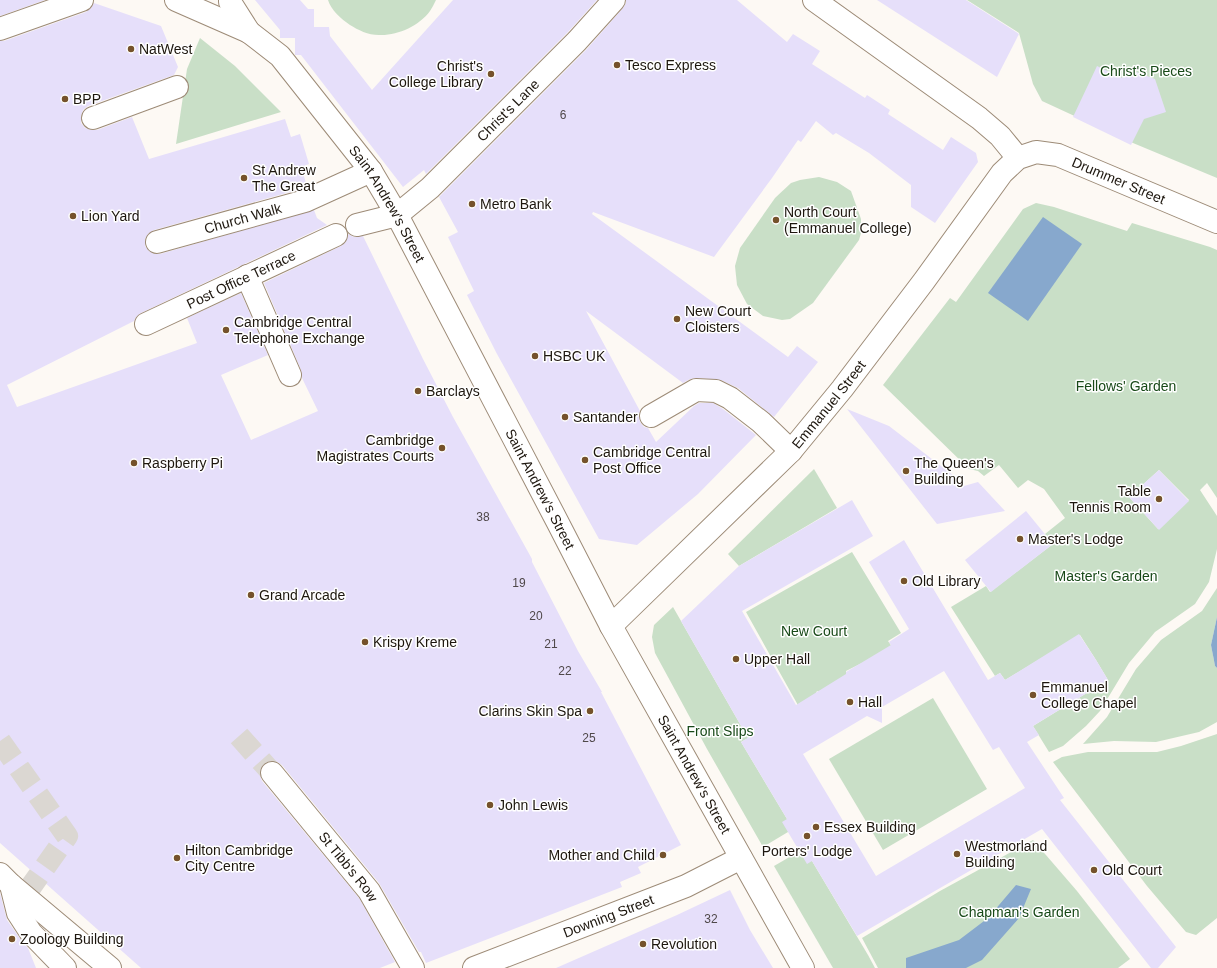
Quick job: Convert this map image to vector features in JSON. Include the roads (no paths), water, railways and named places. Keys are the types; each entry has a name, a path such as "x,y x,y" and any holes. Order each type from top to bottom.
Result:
{"street":[{"path":"0,29 82,0"},
{"path":"176,0 249,32"},
{"path":"230,0 249,32"},
{"name":"Christ's Lane","path":"398,215 430,188 577,41 614,0"},
{"path":"814,0 979,118 1000,136 1018,158"},
{"name":"Saint Andrew's Street","path":"249,32 280,56 371,172 398,215 610,626 803,968"},
{"path":"93,118 177,88"},
{"name":"Drummer Street","path":"1018,158 1036,152 1058,155 1217,222"},
{"name":"Emmanuel Street","path":"610,626 791,451 842,389 924,282 1002,173 1018,158"},
{"name":"Church Walk","path":"157,242 305,201 371,172"},
{"path":"357,225 398,215"},
{"name":"Post Office Terrace","path":"146,324 336,234"},
{"path":"246,276 290,375"},
{"path":"651,416 696,390 716,391 730,398 761,422 791,451"},
{"name":"St Tibb's Row","path":"272,773 369,891 413,968"},
{"name":"Downing Street","path":"474,968 686,886 741,858"},
{"path":"15,885 18,913 32,933 65,968"},
{"path":"15,885 110,968"},
{"path":"15,885 127,968"}],"water":[{"path":"1043,217 1082,244 1028,321 988,293"},
{"path":"1217,617 1217,668 1215,666 1211,645"},
{"path":"1016,885 1031,889 1019,918 982,960 966,968 906,968 906,958 959,940 988,918"}],"tunnel":[{"path":"239,736 272,773"},
{"path":"0,741 67,836 30,888"}],"place":[{"name":"NatWest","path":"131,49"},
{"name":"Tesco Express","path":"617,65"},
{"name":"Christ's College Library","path":"491,74"},
{"name":"BPP","path":"65,99"},
{"name":"St Andrew The Great","path":"244,178"},
{"name":"Metro Bank","path":"472,204"},
{"name":"Lion Yard","path":"73,216"},
{"name":"North Court (Emmanuel College)","path":"776,220"},
{"name":"New Court Cloisters","path":"677,319"},
{"name":"Cambridge Central Telephone Exchange","path":"226,330"},
{"name":"HSBC UK","path":"535,356"},
{"name":"Barclays","path":"418,391"},
{"name":"Santander","path":"565,417"},
{"name":"Cambridge Magistrates Courts","path":"442,448"},
{"name":"Cambridge Central Post Office","path":"585,460"},
{"name":"Raspberry Pi","path":"134,463"},
{"name":"The Queen's Building","path":"906,471"},
{"name":"Table Tennis Room","path":"1159,499"},
{"name":"Master's Lodge","path":"1020,539"},
{"name":"Old Library","path":"904,581"},
{"name":"Grand Arcade","path":"251,595"},
{"name":"Krispy Kreme","path":"365,642"},
{"name":"Upper Hall","path":"736,659"},
{"name":"Emmanuel College Chapel","path":"1033,695"},
{"name":"Hall","path":"850,702"},
{"name":"Clarins Skin Spa","path":"590,711"},
{"name":"John Lewis","path":"490,805"},
{"name":"Essex Building","path":"816,827"},
{"name":"Porters' Lodge","path":"807,836"},
{"name":"Westmorland Building","path":"957,854"},
{"name":"Mother and Child","path":"663,855"},
{"name":"Hilton Cambridge City Centre","path":"177,858"},
{"name":"Old Court","path":"1094,870"},
{"name":"Zoology Building","path":"12,939"},
{"name":"Revolution","path":"643,944"}],"park label":[{"name":"Christ's Pieces","path":"1146,71"},
{"name":"Fellows' Garden","path":"1126,386"},
{"name":"Master's Garden","path":"1106,576"},
{"name":"New Court","path":"814,631"},
{"name":"Front Slips","path":"720,731"},
{"name":"Chapman's Garden","path":"1019,912"}]}
